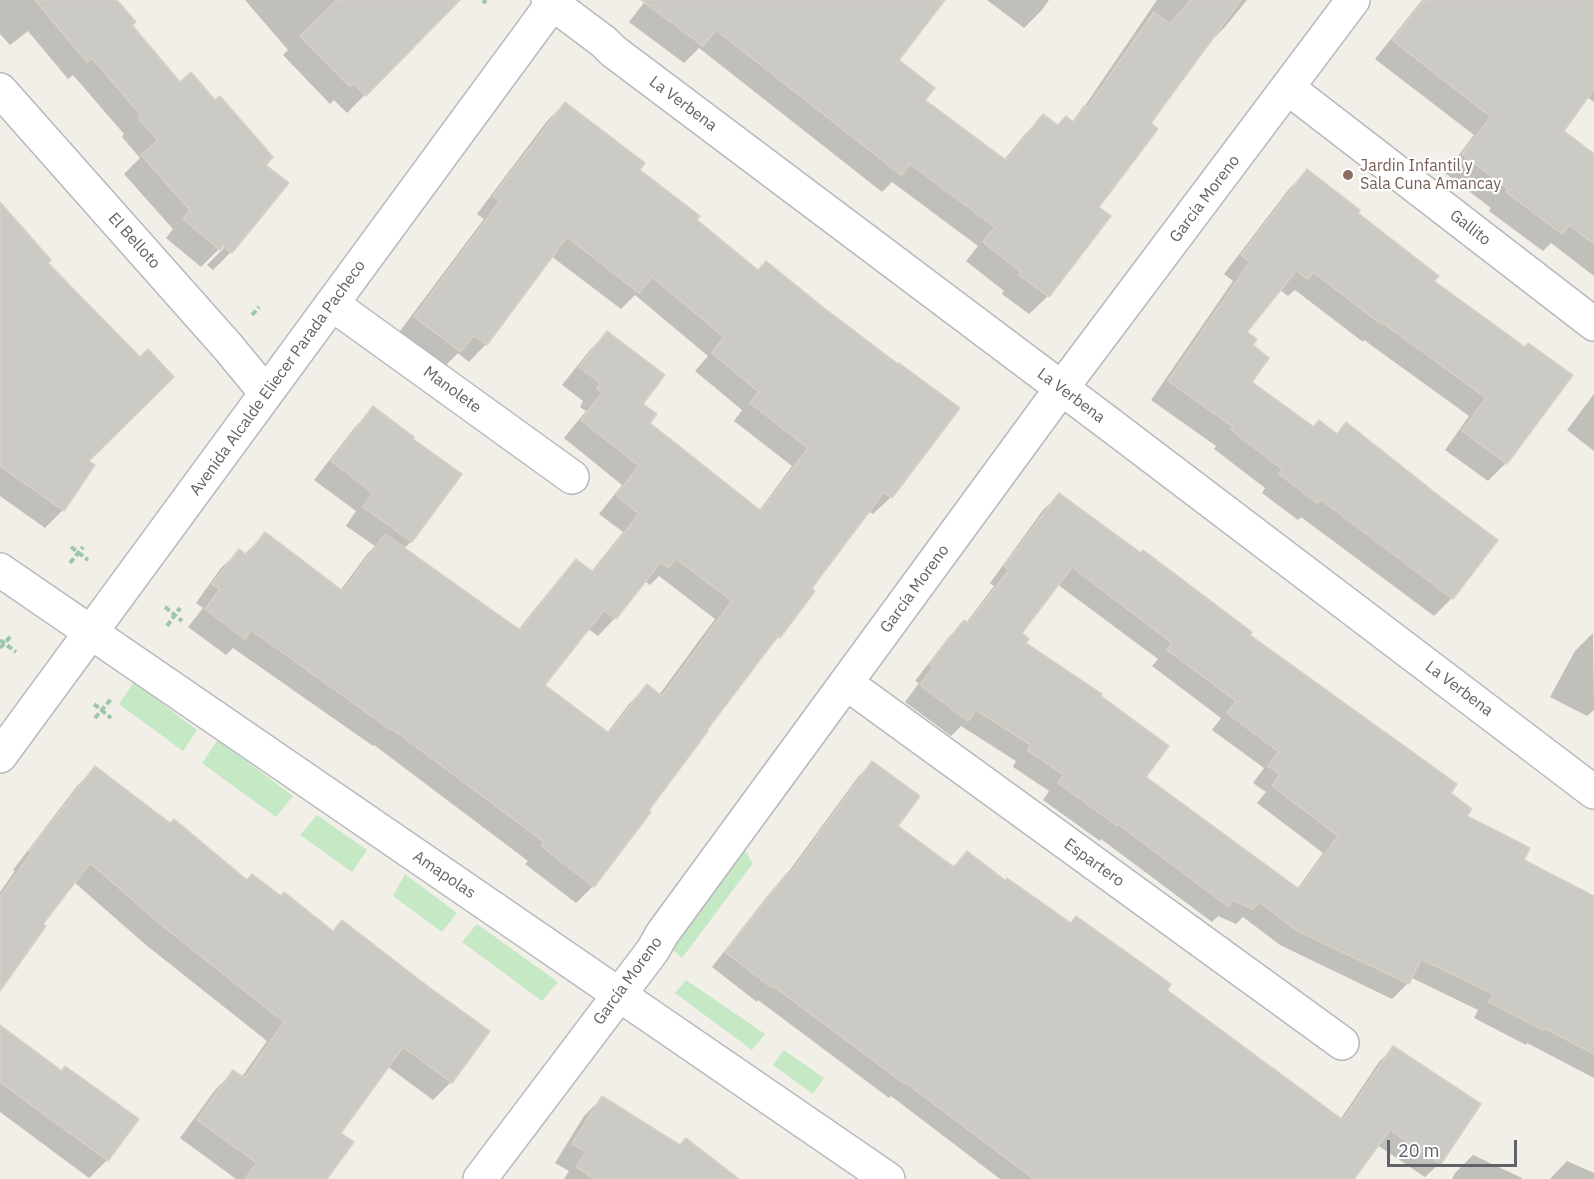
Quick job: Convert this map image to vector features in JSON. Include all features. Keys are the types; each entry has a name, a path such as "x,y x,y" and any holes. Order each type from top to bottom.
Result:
{"street":[{"name":"García Moreno","path":"480,1179 653,950 662,934 1061,389 1353,0"},
{"name":"Avenida Alcalde Eliecer Parada Pacheco","path":"0,756 552,1"},
{"name":"La Verbena","path":"552,1 622,58 1594,792"},
{"name":"Gallito","path":"1288,88 1594,324"},
{"name":"El Belloto","path":"0,90 266,393"},
{"name":"Manolete","path":"332,304 572,477"},
{"name":"Amapolas","path":"0,570 888,1179"},
{"name":"Espartero","path":"846,683 1342,1043"}],"path":[{"path":"252,315 259,307"},
{"path":"70,547 88,560"},
{"path":"70,563 83,547"},
{"path":"165,607 182,621"},
{"path":"167,626 180,608"},
{"path":"0,648 12,635"},
{"path":"0,640 16,652"},
{"path":"95,718 112,698"},
{"path":"94,705 111,717"}],"green space":[{"path":"134,682 197,730 183,751 119,704"},
{"path":"218,740 293,796 276,817 202,763"},
{"path":"317,815 367,850 352,872 300,835"},
{"path":"745,851 753,863 682,958 672,949"},
{"path":"405,874 457,913 442,932 393,896"},
{"path":"477,924 558,982 542,1001 462,942"},
{"path":"686,980 765,1034 752,1050 675,993"},
{"path":"784,1050 824,1078 813,1094 773,1065"}],"building":[{"path":"35,0 117,0 136,22 132,25 180,82 191,72 215,100 220,96 273,157 266,165 289,183 232,253 223,246 220,250 183,219 190,210 141,155 158,140 138,118 141,115 92,58 87,62"},
{"path":"337,0 460,0 366,96 353,83 350,87 300,36"},
{"path":"641,0 945,0 899,60 935,88 925,100 1006,160 1043,114 1058,125 1066,116 1073,122 1084,106 1087,108 1154,12 1170,24 1191,0 1241,0 1151,123 1158,129 1099,207 1111,216 1049,297 1019,275 1021,272 983,242 995,227 910,164 901,175 716,30 703,46"},
{"path":"1424,0 1594,0 1594,89 1564,131 1594,154 1594,244 1569,225 1562,234 1506,192 1508,189 1462,154 1491,117 1392,40"},
{"path":"565,102 645,163 640,170 700,216 697,220 758,270 766,261 824,308 960,408 892,498 884,492 812,588 815,591 707,730 649,810 651,812 594,887 541,846 544,842 392,729 251,630 245,639 205,609 220,589 212,584 239,549 247,555 265,532 343,591 385,534 520,630 576,559 593,572 639,514 616,495 639,466 581,420 602,393 597,388 600,383 579,367 607,331 665,375 643,404 657,414 650,423 761,511 808,448 750,403 759,392 712,353 724,337 652,277 639,293 567,237 487,345 474,335 461,352 414,317 500,201 493,196","holes":["676,559 732,601 662,696 647,684 609,733 545,685 604,610 616,619 661,562 668,568"]},
{"path":"1307,169 1360,210 1358,213 1439,276 1434,281 1525,347 1528,343 1573,375 1507,464 1462,431 1486,398 1383,323 1382,325 1313,272 1308,279 1296,271 1247,332 1257,339 1253,345 1269,358 1252,382 1314,427 1319,420 1337,434 1346,422 1498,540 1453,599 1320,499 1317,503 1279,474 1282,469 1231,430 1233,427 1168,381 1250,262 1241,255"},
{"path":"0,202 51,260 48,263 140,357 148,349 174,377 89,461 95,465 64,511 0,466"},
{"path":"373,406 414,437 413,439 462,474 412,542 363,507 373,493 331,461"},
{"path":"1059,493 1141,553 1143,550 1252,632 1250,635 1457,784 1451,793 1472,809 1467,816 1530,848 1524,860 1594,896 1594,1054 1489,1002 1493,994 1421,959 1409,984 1296,930 1259,902 1253,909 1233,900 1229,907 1118,824 1117,826 1058,783 1064,775 1027,750 1031,745 976,710 968,721 920,685 933,667 929,664 964,620 968,623 1009,570 1004,566","holes":["1072,567 1172,643 1167,650 1236,701 1227,713 1279,752 1268,766 1280,775 1272,786 1338,836 1299,889 1146,777 1169,746 1101,696 1102,694 1026,643 1029,639 1022,633"]},
{"path":"872,761 920,796 898,826 954,867 967,851 1006,881 1007,878 1071,923 1076,916 1171,984 1167,990 1343,1120 1393,1046 1481,1104 1441,1164 1390,1130 1354,1179 1034,1179 725,952 787,873 789,875"},
{"path":"95,766 170,823 174,819 247,880 252,874 281,896 284,892 333,931 342,920 490,1031 452,1083 403,1047 341,1133 354,1142 327,1179 245,1179 257,1163 197,1120 233,1070 245,1078 284,1022 164,927 90,863 43,924 46,926 0,991 0,897 31,853 29,851"},
{"path":"0,1025 62,1071 65,1066 139,1119 108,1161 0,1082"},
{"path":"602,1096 680,1145 686,1138 739,1179 595,1179 576,1167 586,1152 572,1144"}],"place":[{"name":"Jardin Infantil y Sala Cuna Amancay","path":"1348,175"}]}
